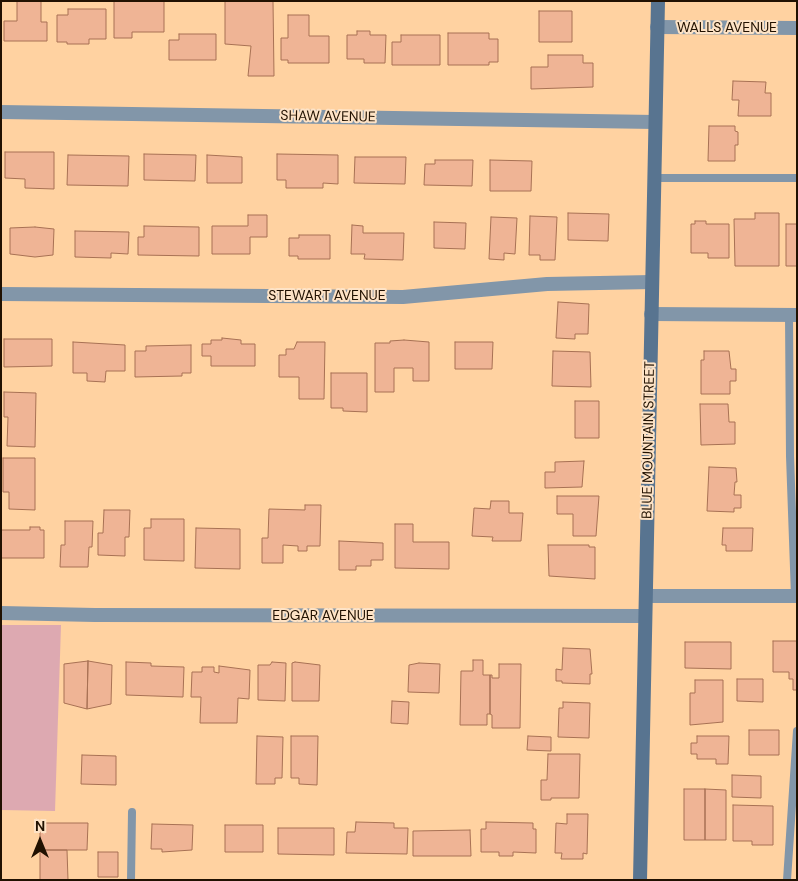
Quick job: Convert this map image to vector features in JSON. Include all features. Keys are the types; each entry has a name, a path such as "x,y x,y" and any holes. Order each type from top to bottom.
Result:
{"main road":[{"name":"BLUE MOUNTAIN STREET","path":"640,880 654,122 658,1"}],"street":[{"name":"WALLS AVENUE","path":"657,27 797,28"},
{"name":"SHAW AVENUE","path":"1,112 654,122"},
{"name":"STEWART AVENUE","path":"1,294 403,297 546,284 652,282"},
{"path":"651,314 793,315"},
{"path":"646,596 796,596"},
{"name":"EDGAR AVENUE","path":"1,613 104,615 645,616"}],"lane":[{"path":"654,178 797,178"},
{"path":"793,315 793,456 796,596"},
{"path":"786,880 797,731"},
{"path":"131,880 132,812"}],"shaded area":[{"path":"1,625 61,625 55,811 1,810"}],"building":[{"path":"17,1 41,1 41,22 47,22 47,41 4,41 4,21 17,21"},
{"path":"114,1 164,1 164,32 132,32 132,38 114,38"},
{"path":"225,1 273,1 274,76 248,76 251,46 225,44"},
{"path":"68,9 106,9 106,39 89,39 89,44 57,42 57,15 68,15"},
{"path":"539,11 572,11 572,42 539,42"},
{"path":"288,15 309,15 309,36 329,36 329,63 288,63 288,60 281,60 281,38 288,38"},
{"path":"357,31 370,31 370,35 386,35 385,63 364,63 364,59 347,59 347,35 357,35"},
{"path":"448,33 489,33 489,39 498,39 498,62 489,62 489,65 448,65"},
{"path":"179,34 216,34 216,60 169,60 169,40 179,40"},
{"path":"401,35 440,35 440,65 392,65 392,42 401,42"},
{"path":"548,55 583,55 583,63 593,63 593,87 531,89 531,67 548,67"},
{"path":"733,81 766,82 765,93 771,93 771,116 738,116 739,100 732,100"},
{"path":"709,126 735,126 735,131 738,132 738,145 735,145 735,161 708,161"},
{"path":"5,152 54,152 54,189 25,188 25,179 5,178"},
{"path":"144,154 196,155 195,181 144,180"},
{"path":"277,154 338,155 338,184 323,183 323,188 286,188 286,180 277,180"},
{"path":"68,155 129,156 128,186 67,185"},
{"path":"207,155 242,157 242,183 207,183"},
{"path":"355,157 406,157 405,184 354,183"},
{"path":"435,160 473,160 472,186 424,185 425,164 435,164"},
{"path":"490,160 532,161 531,191 490,191"},
{"path":"568,213 609,214 608,241 568,240"},
{"path":"755,213 779,213 779,266 735,266 734,219 755,219"},
{"path":"248,215 267,215 267,237 250,237 250,254 212,254 212,226 248,226"},
{"path":"530,216 557,217 555,260 540,260 540,255 529,255"},
{"path":"491,217 517,218 515,254 504,253 504,260 489,259"},
{"path":"695,221 706,221 706,224 729,224 729,258 708,258 708,253 691,253 691,224 695,224"},
{"path":"434,222 466,223 465,249 434,248"},
{"path":"786,224 797,224 797,266 786,266"},
{"path":"352,225 363,226 363,233 404,233 403,260 364,259 365,254 351,254"},
{"path":"144,226 199,227 199,256 138,255 138,237 144,237"},
{"path":"35,227 54,229 53,255 35,257 10,254 10,228"},
{"path":"75,231 129,232 128,254 111,253 111,258 75,257"},
{"path":"299,235 330,235 330,259 298,259 298,256 289,256 289,238 299,238"},
{"path":"558,302 589,304 588,334 575,334 575,339 556,338"},
{"path":"222,338 241,340 241,344 255,344 255,366 211,366 211,356 202,356 202,344 211,344 211,340 222,340"},
{"path":"4,339 52,339 52,366 4,367"},
{"path":"390,341 429,342 429,381 413,381 413,368 394,368 394,392 375,392 375,343 390,343"},
{"path":"73,342 125,345 125,371 106,371 105,382 87,381 87,373 73,373"},
{"path":"297,342 325,342 324,399 299,399 299,377 279,377 279,355 286,355 286,349 294,349"},
{"path":"455,342 493,342 492,369 455,369"},
{"path":"191,345 191,373 182,373 182,376 135,377 135,351 146,351 146,346"},
{"path":"553,351 590,352 591,387 552,386"},
{"path":"704,351 729,351 731,369 736,369 736,381 730,381 730,394 701,394 701,360 704,360"},
{"path":"331,373 367,373 367,412 343,411 343,408 331,408"},
{"path":"4,392 36,393 35,447 7,446 8,417 4,417"},
{"path":"575,401 599,401 599,438 575,438"},
{"path":"700,404 728,404 729,422 735,422 735,444 701,445"},
{"path":"3,458 35,458 35,510 9,509 9,492 3,492"},
{"path":"584,461 582,487 545,488 545,472 555,472 555,462"},
{"path":"709,467 736,468 737,482 735,482 734,495 741,495 741,508 734,508 734,512 707,511"},
{"path":"557,496 599,496 596,536 573,536 573,514 557,514"},
{"path":"491,501 509,501 509,513 523,513 521,541 492,541 493,537 472,536 474,508 490,509"},
{"path":"305,505 321,505 320,546 307,546 307,551 298,551 298,546 283,545 283,563 262,563 262,538 268,538 269,509 305,510"},
{"path":"104,510 130,510 129,537 125,537 125,556 98,555 98,533 103,533"},
{"path":"151,519 184,519 184,561 144,560 144,528 151,528"},
{"path":"65,521 93,521 92,547 89,547 88,567 60,567 61,545 65,545"},
{"path":"395,524 413,524 413,542 449,542 449,569 395,568"},
{"path":"30,527 40,527 40,530 44,530 44,558 1,558 1,530 30,530"},
{"path":"196,528 240,529 240,569 195,568"},
{"path":"723,528 753,528 752,551 726,551 726,545 722,545"},
{"path":"339,541 383,543 383,560 371,560 371,566 356,566 356,570 339,570"},
{"path":"548,545 589,545 589,547 595,547 595,579 549,576"},
{"path":"773,641 797,641 797,690 793,690 793,679 789,679 789,672 773,672"},
{"path":"685,642 731,642 731,669 685,668"},
{"path":"563,648 590,649 592,674 590,674 590,684 556,681 556,669 562,670"},
{"path":"473,660 483,660 483,675 490,675 490,714 487,714 487,725 460,725 461,671 473,671"},
{"path":"88,661 87,709 64,703 64,664"},
{"path":"88,661 112,665 111,704 87,709"},
{"path":"126,662 151,663 151,666 184,667 183,697 126,695"},
{"path":"272,662 286,663 285,701 258,700 258,665 270,665"},
{"path":"292,663 320,665 319,701 292,701"},
{"path":"419,663 440,664 439,693 408,692 409,665"},
{"path":"499,664 521,664 520,728 492,728 490,675 492,675 492,678 499,678"},
{"path":"219,666 250,670 249,699 238,698 237,723 200,723 201,697 191,697 192,672 202,672 202,667 214,667 214,672 219,673"},
{"path":"737,679 763,679 763,702 737,701"},
{"path":"695,680 723,680 723,722 690,725 690,693 695,693"},
{"path":"392,701 409,702 408,724 391,723"},
{"path":"563,702 590,703 589,738 558,737 559,708 563,708"},
{"path":"749,730 779,730 779,755 749,755"},
{"path":"257,736 283,737 282,778 275,778 275,784 256,784"},
{"path":"291,736 318,736 317,785 299,784 299,778 291,778"},
{"path":"528,736 551,737 551,751 527,750"},
{"path":"697,736 729,736 728,764 716,764 716,759 697,759 697,754 691,754 691,743 697,743"},
{"path":"548,754 580,754 579,798 541,800 541,780 547,780"},
{"path":"82,755 116,756 116,785 81,784"},
{"path":"732,775 761,776 761,798 732,797"},
{"path":"684,789 705,789 705,840 684,840"},
{"path":"705,789 726,790 726,840 705,840"},
{"path":"733,805 773,806 773,845 752,845 752,841 733,841"},
{"path":"567,814 588,814 587,854 583,853 583,859 561,859 562,853 555,853 556,823 567,824"},
{"path":"356,822 394,823 394,828 408,828 407,854 346,853 347,832 355,832"},
{"path":"486,822 533,823 533,829 536,829 536,853 513,852 513,856 499,856 499,852 481,852 481,829 486,829"},
{"path":"40,823 88,823 87,850 40,850"},
{"path":"152,824 193,825 192,850 162,852 162,849 151,849"},
{"path":"225,825 263,825 263,852 225,852"},
{"path":"278,828 334,828 334,855 278,854"},
{"path":"470,830 471,856 413,856 413,831"},
{"path":"40,850 67,850 68,880 40,880"},
{"path":"98,852 118,852 118,877 98,877"}]}
